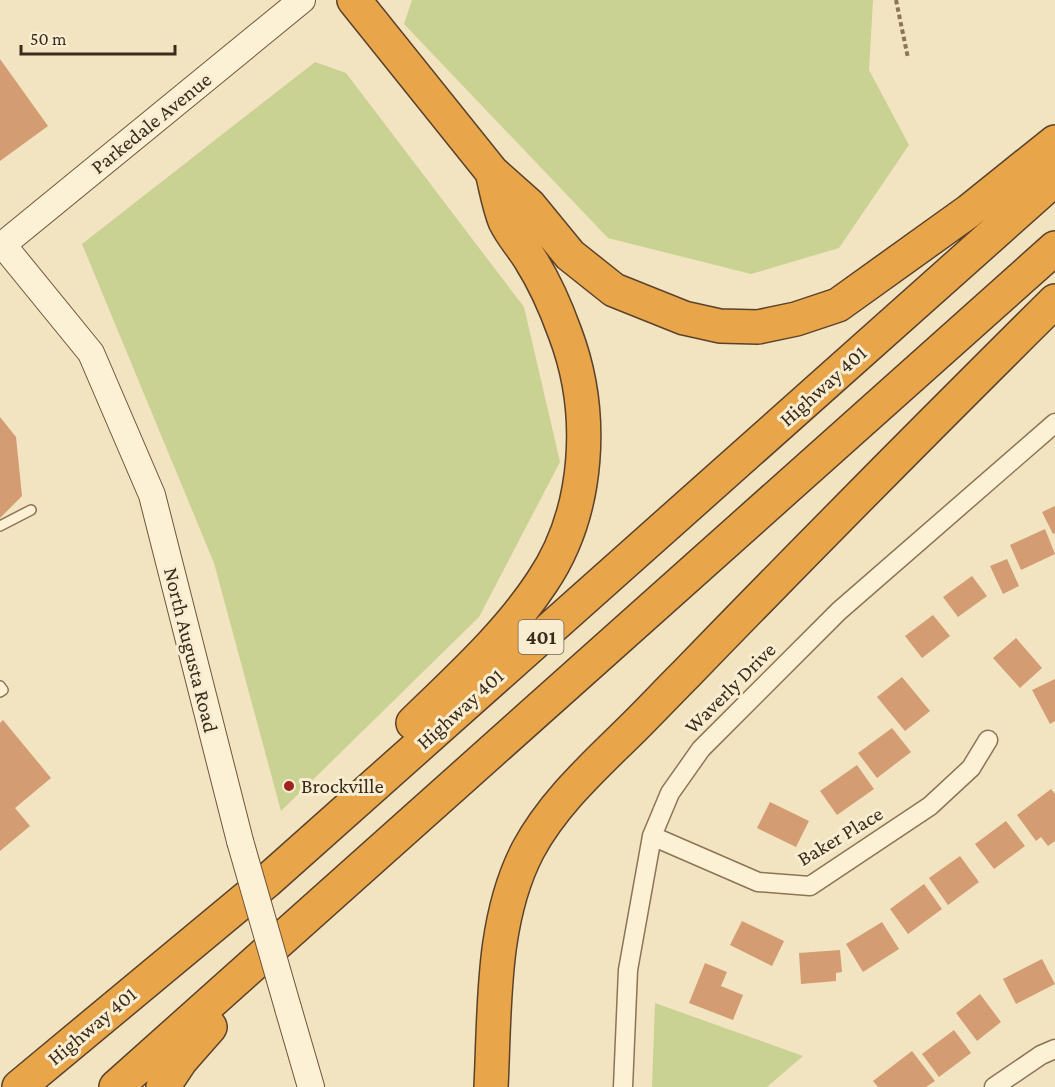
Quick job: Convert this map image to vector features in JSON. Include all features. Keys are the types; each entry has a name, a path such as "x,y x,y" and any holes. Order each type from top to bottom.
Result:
{"highway":[{"path":"354,0 492,172 529,205 570,255 614,290 684,318 720,326 758,327 796,319 838,305 969,211 1055,142"},
{"path":"267,881 323,808 474,664 522,609 543,581 559,552 578,500 585,450 582,404 574,362 565,333 532,261 506,221 492,172"},
{"name":"Highway 401","path":"19,1087 267,881 1055,179"},
{"name":"401","path":"116,1087 1055,248"},
{"path":"491,1087 499,945 512,889 528,850 551,815 588,771 645,716 852,502 1055,301"},
{"path":"163,1087 181,1060 213,1023 349,899 389,843"}],"main road":[{"name":"Parkedale Avenue","path":"1,244 302,0"},
{"name":"North Augusta Road","path":"1,244 91,353 152,495 240,841 311,1087"}],"street":[{"name":"Waverly Drive","path":"623,1087 628,970 652,836 670,793 701,749 840,611 1055,423"},
{"name":"Baker Place","path":"652,836 758,882 810,885 930,806 972,768 988,740"},
{"path":"994,1087 1041,1054 1055,1049"}],"lane":[{"path":"0,526 31,510"},
{"path":"0,686 3,690 0,692"}],"path":[{"path":"896,0 908,58"}],"green space":[{"path":"412,0 873,0 869,70 909,145 839,248 751,274 608,238 404,24"},
{"path":"315,62 346,73 524,307 560,462 479,617 281,811 214,563 82,244"},
{"path":"655,1003 803,1056 767,1087 652,1087"}],"building":[{"path":"0,59 48,126 0,161"},
{"path":"0,417 16,437 22,496 0,518"},
{"path":"1055,506 1055,533 1053,534 1042,512"},
{"path":"1045,529 1055,554 1021,570 1010,545"},
{"path":"1007,559 1019,586 1003,594 990,566"},
{"path":"972,576 987,596 958,617 943,597"},
{"path":"933,615 950,636 922,658 905,636"},
{"path":"1016,638 1042,668 1020,688 993,658"},
{"path":"902,677 930,711 905,731 877,697"},
{"path":"1055,679 1055,721 1050,724 1032,690"},
{"path":"3,720 51,778 15,808 30,826 0,851 0,723"},
{"path":"892,728 911,752 877,778 858,753"},
{"path":"857,765 874,789 837,815 820,791"},
{"path":"1051,789 1055,794 1055,841 1048,846 1041,837 1036,841 1017,815"},
{"path":"770,802 809,821 796,847 757,828"},
{"path":"1006,821 1025,846 994,869 975,844"},
{"path":"960,856 979,882 948,905 929,878"},
{"path":"924,884 942,909 908,934 890,909"},
{"path":"742,921 784,941 772,966 730,945"},
{"path":"882,922 899,949 863,972 846,944"},
{"path":"840,950 842,972 836,973 836,981 801,984 799,953"},
{"path":"1042,959 1055,984 1016,1004 1003,979"},
{"path":"705,963 727,972 721,986 743,995 733,1020 689,1003"},
{"path":"980,994 1001,1022 977,1041 956,1013"},
{"path":"954,1030 971,1053 939,1077 922,1054"},
{"path":"912,1051 935,1081 926,1087 878,1087 873,1081"}],"place":[{"name":"Brockville","path":"289,786"}]}
